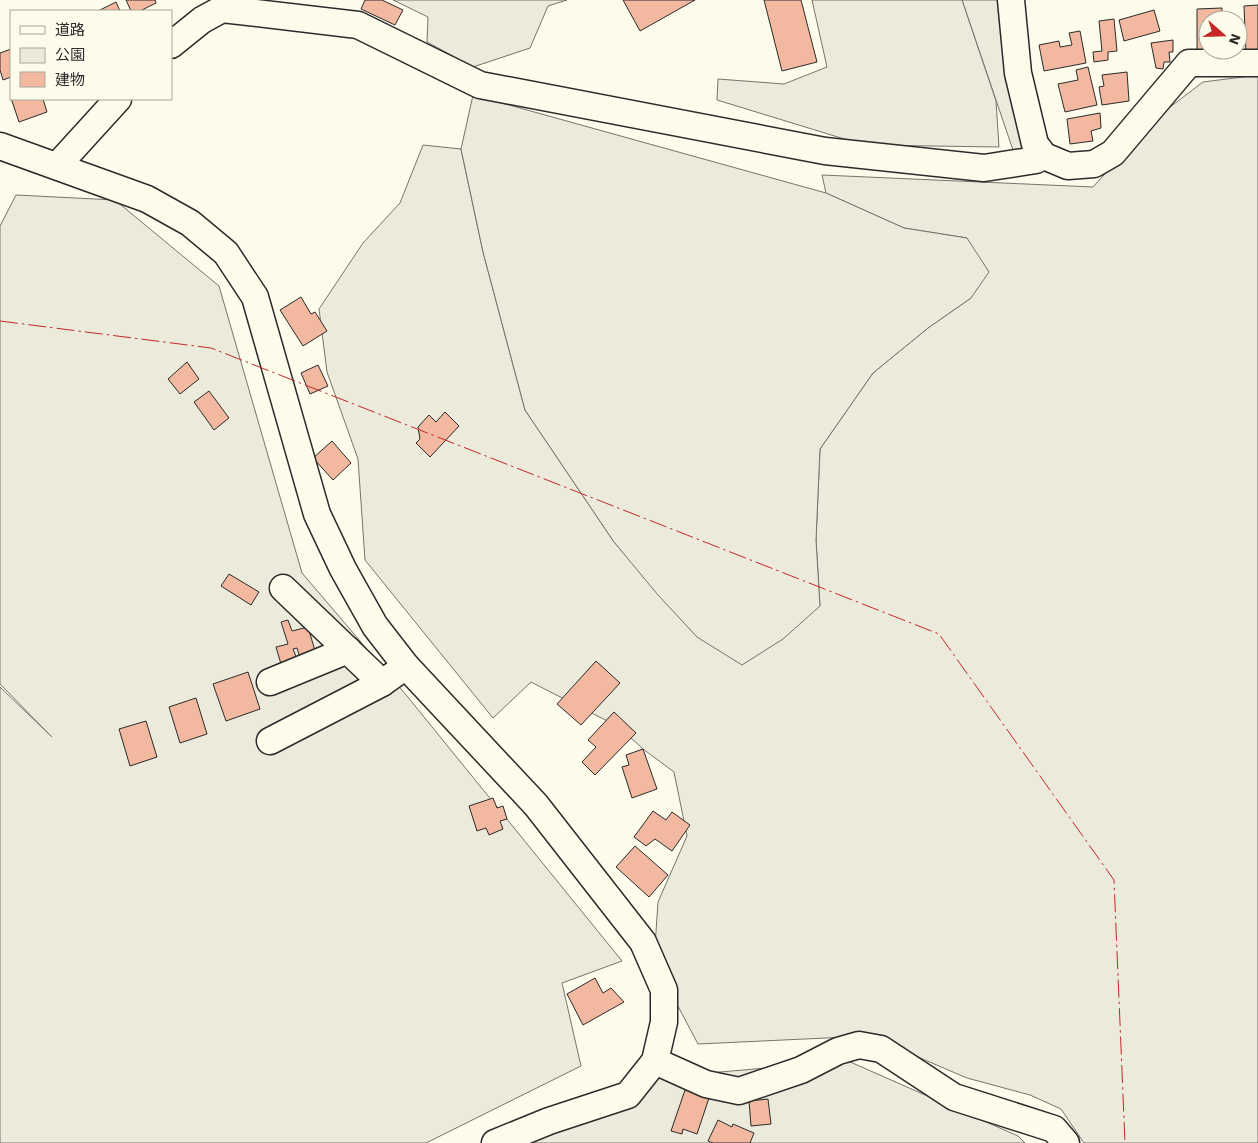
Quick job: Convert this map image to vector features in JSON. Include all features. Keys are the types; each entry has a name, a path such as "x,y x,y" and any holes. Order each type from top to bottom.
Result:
{"street":[{"path":"1011,0 1018,73 1035,144 1044,156 1068,166 1094,164 1113,153 1189,63 1258,63"},
{"path":"172,44 202,20 222,9 358,24 480,85 825,151 984,168 1036,160"},
{"path":"58,166 117,100"},
{"path":"0,146 147,199 190,223 226,253 255,297 317,514 342,569 375,626 406,666 536,805 643,942 664,990 664,1022 655,1061 628,1095 549,1121 495,1143"},
{"path":"283,588 382,683"},
{"path":"270,682 348,650"},
{"path":"270,741 382,683 406,666"},
{"path":"655,1061 706,1084 738,1091 801,1070 838,1051 859,1045 881,1050 954,1097 1054,1128 1066,1143"}],"green space":[{"path":"393,0 567,0 548,6 530,48 473,67 427,42 428,17"},
{"path":"962,0 1003,0 1028,148 1015,156"},
{"path":"1258,75 1258,1143 1084,1143 1061,1109 1030,1095 967,1078 869,1036 698,1044 654,961 658,902 687,836 674,772 643,749 619,727 531,682 493,718 365,560 358,459 327,372 319,309 363,243 400,203 423,145 461,149 483,252 525,410 614,542 697,637 820,606 816,540 820,449 873,373 928,328 971,298 967,238 904,228 826,193 822,175 1093,187 1157,117 1203,82"},
{"path":"16,195 115,200 219,286 302,573 407,696 622,961 562,983 581,1066 426,1143 0,1143 0,687 52,737 0,684 0,226"},
{"path":"848,1061 1018,1136 1025,1143 518,1143 650,1078"}],"shaded area":[{"path":"812,0 962,0 996,101 999,147 864,145 717,100 718,79 784,84 827,67"},
{"path":"473,95 826,193 904,228 967,238 989,272 971,298 928,328 873,373 820,449 816,540 820,606 783,639 742,665 697,637 658,595 614,542 525,410 483,252 461,149"}],"building":[{"path":"126,0 155,0 156,3 142,10 131,10"},
{"path":"365,0 382,0 403,10 395,25 361,9"},
{"path":"623,0 695,0 640,31"},
{"path":"764,0 801,0 817,62 782,71"},
{"path":"116,2 120,10 100,10"},
{"path":"1258,5 1258,52 1248,53 1248,10 1244,10 1244,6"},
{"path":"1222,8 1222,10 1198,10 1198,50 1197,50 1197,9"},
{"path":"1154,10 1160,31 1124,41 1119,20"},
{"path":"1114,19 1117,51 1108,52 1108,60 1094,62 1093,52 1102,51 1099,21"},
{"path":"1080,31 1086,63 1044,71 1039,45 1059,41 1060,47 1072,45 1069,33"},
{"path":"1173,40 1173,52 1169,52 1170,62 1164,62 1163,69 1156,68 1151,43"},
{"path":"10,49 10,77 3,80 0,70 0,53"},
{"path":"1088,67 1097,105 1065,112 1058,84 1078,80 1076,70"},
{"path":"1127,72 1129,101 1102,105 1099,87 1104,86 1102,75"},
{"path":"12,100 43,100 47,112 19,122"},
{"path":"1100,113 1101,128 1091,131 1093,141 1070,144 1067,119"},
{"path":"301,297 311,314 315,312 327,331 303,346 280,310"},
{"path":"187,362 199,379 180,394 168,379"},
{"path":"318,365 328,386 310,394 301,373"},
{"path":"209,391 229,418 214,430 194,402"},
{"path":"445,412 459,426 430,457 416,443 420,439 418,427 429,415 436,422"},
{"path":"332,441 351,463 333,480 313,458"},
{"path":"229,574 259,592 251,605 221,586"},
{"path":"288,620 292,631 308,627 316,654 300,658 297,648 293,649 297,659 281,664 276,647 288,644 281,622"},
{"path":"596,661 620,683 581,725 557,704"},
{"path":"248,672 260,709 226,721 213,684"},
{"path":"196,698 207,734 180,743 169,707"},
{"path":"614,712 636,733 595,775 582,762 596,747 588,740"},
{"path":"146,721 157,757 130,766 119,729"},
{"path":"643,749 657,789 632,798 622,767 629,765 626,755"},
{"path":"493,798 497,808 503,806 507,819 500,821 503,829 489,835 486,828 477,831 469,806"},
{"path":"653,811 666,820 672,812 690,825 672,851 655,839 646,846 634,837"},
{"path":"635,846 668,875 649,897 616,867"},
{"path":"595,978 603,993 611,988 624,1002 583,1025 567,994"},
{"path":"685,1090 709,1098 697,1134 683,1129 682,1134 671,1131"},
{"path":"768,1099 771,1124 751,1126 749,1101"},
{"path":"718,1120 732,1127 733,1124 754,1133 750,1143 713,1143 708,1141"}],"power":[{"path":"0,321 211,348 939,634 1114,880 1125,1143"}]}
